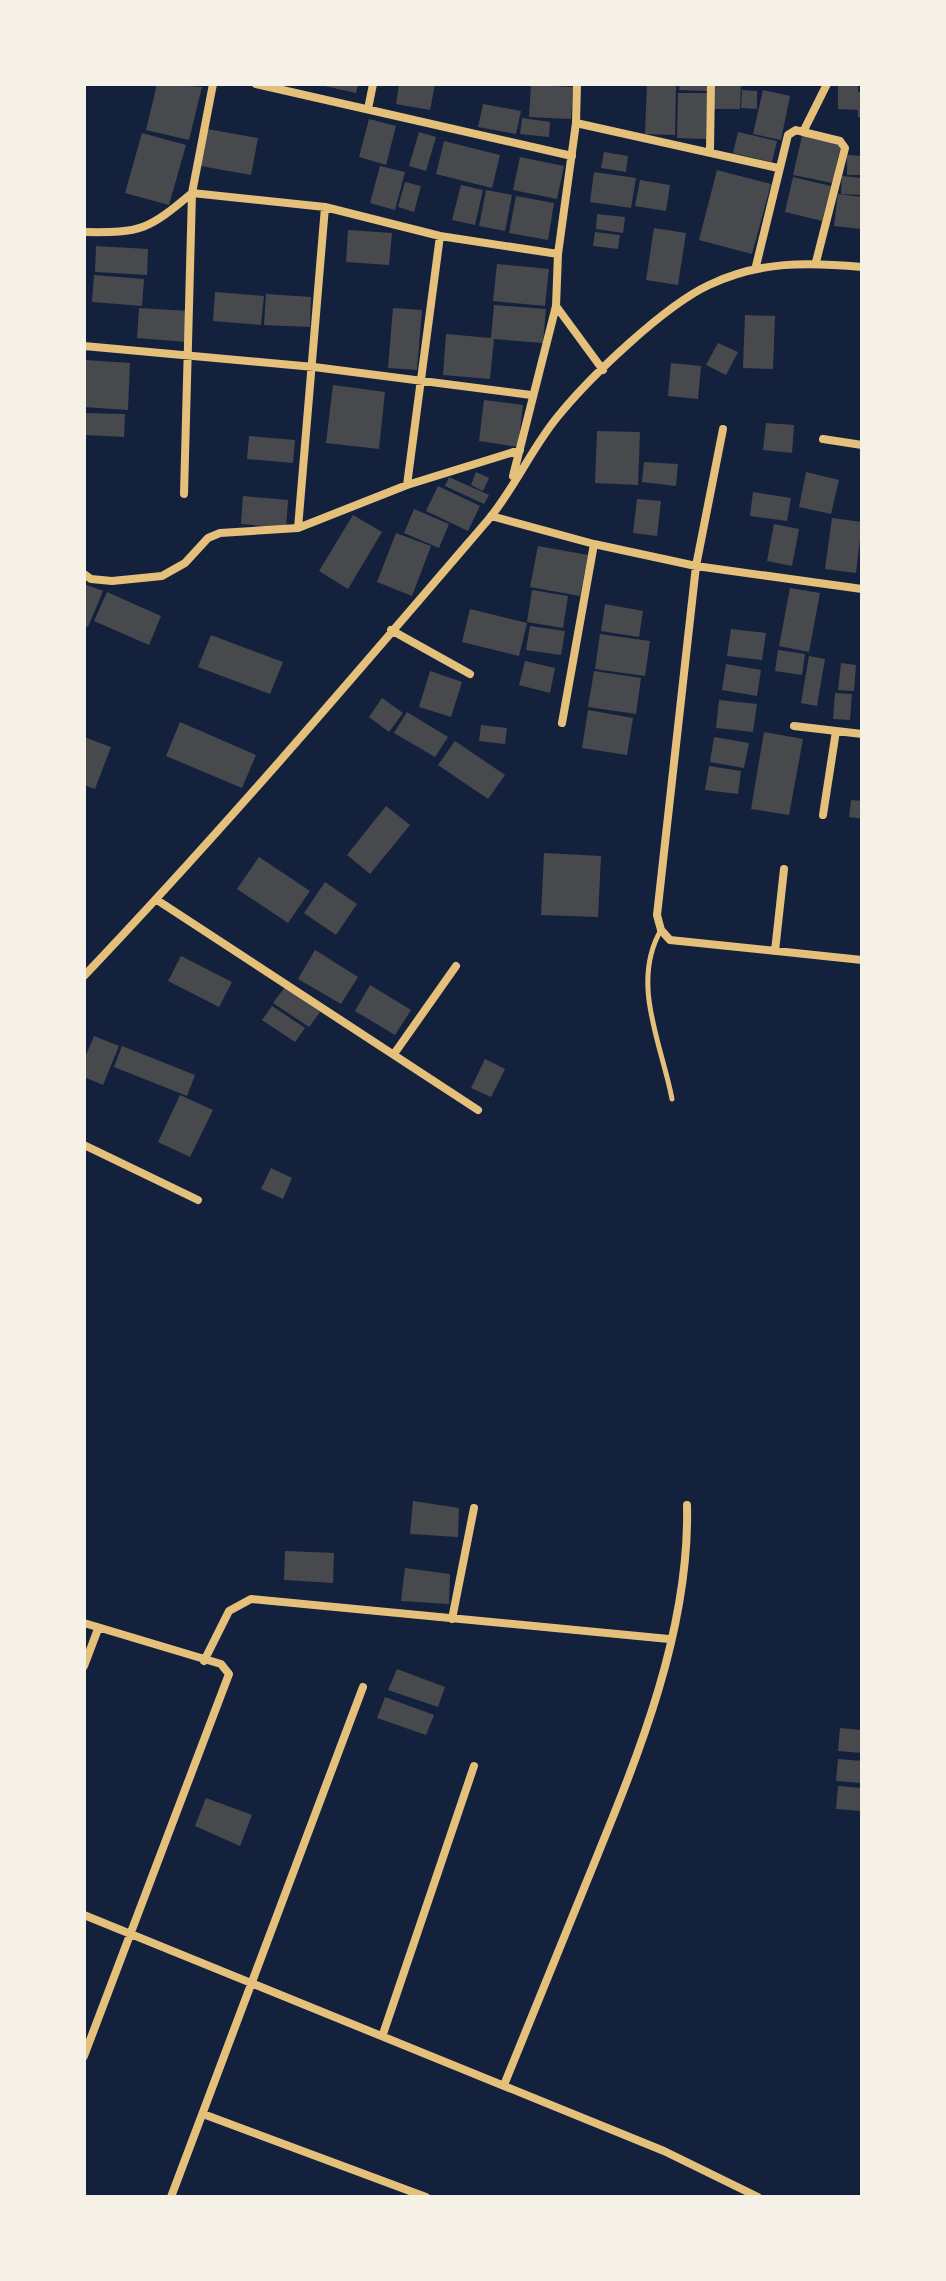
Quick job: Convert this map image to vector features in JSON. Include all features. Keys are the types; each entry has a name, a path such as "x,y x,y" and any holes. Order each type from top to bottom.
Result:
{"street":[{"path":"184,494 192,193 213,84"},
{"path":"256,84 572,156"},
{"path":"368,109 373,84"},
{"path":"512,482 531,395 556,306 558,254 576,123 577,84"},
{"path":"710,150 711,84"},
{"path":"803,132 827,84"},
{"path":"576,123 710,150 778,168"},
{"path":"756,266 778,168 788,135 796,130 840,141 845,148 816,262"},
{"path":"84,232 142,230 163,219 192,193 325,207 440,236 558,254"},
{"path":"298,528 314,367 325,207"},
{"path":"407,485 440,236"},
{"path":"84,976 157,900 491,516 559,415 603,370 658,320 706,286 756,266 816,262 862,267"},
{"path":"556,306 603,370"},
{"path":"84,346 314,367 531,395"},
{"path":"723,429 696,566 657,915 661,930 670,940 862,960"},
{"path":"823,439 862,445"},
{"path":"84,574 91,579 112,581 162,576 185,563 208,538 220,533 298,528 407,485 520,450"},
{"path":"491,516 594,544 696,566 862,589"},
{"path":"562,723 594,544"},
{"path":"391,630 470,674"},
{"path":"794,726 862,734"},
{"path":"823,815 836,731"},
{"path":"775,951 784,869"},
{"path":"157,900 478,1110"},
{"path":"394,1054 456,966"},
{"path":"84,1145 198,1200"},
{"path":"504,2085 628,1782 656,1696 688,1555 687,1505"},
{"path":"452,1619 474,1508"},
{"path":"204,1661 229,1611 251,1599 669,1639"},
{"path":"84,1623 226,1668 228,1682 84,2056"},
{"path":"84,1666 98,1629"},
{"path":"171,2197 363,1687"},
{"path":"383,2034 474,1766"},
{"path":"84,1915 383,2034 664,2151 758,2197"},
{"path":"203,2114 426,2197"}],"lane":[{"path":"661,930 651,947 649,1010 672,1099"}],"building":[{"path":"157,84 202,87 189,140 146,130"},
{"path":"316,84 358,84 356,93"},
{"path":"399,84 435,84 430,110 396,104"},
{"path":"647,84 676,84 675,135 645,134"},
{"path":"680,84 708,84 707,91 679,90"},
{"path":"715,84 741,84 740,109 714,109"},
{"path":"838,84 858,84 858,92 862,92 862,117 858,117 858,110 838,109"},
{"path":"531,85 573,87 571,119 529,117"},
{"path":"742,90 757,91 757,109 741,108"},
{"path":"763,90 790,96 781,140 753,134"},
{"path":"678,93 707,93 706,139 677,138"},
{"path":"483,104 521,111 516,134 478,127"},
{"path":"522,118 550,122 549,137 520,134"},
{"path":"369,119 396,126 386,165 359,157"},
{"path":"207,129 258,138 251,175 201,166"},
{"path":"419,132 436,137 426,171 409,166"},
{"path":"738,132 777,141 772,162 733,153"},
{"path":"142,133 186,145 169,205 125,193"},
{"path":"802,136 841,145 832,183 793,175"},
{"path":"444,141 500,155 492,188 436,174"},
{"path":"604,152 628,156 626,172 601,168"},
{"path":"847,155 862,156 862,175 847,175"},
{"path":"520,157 564,166 557,199 513,190"},
{"path":"380,166 405,172 395,210 370,203"},
{"path":"717,170 771,184 752,254 699,240"},
{"path":"594,172 636,178 631,208 590,202"},
{"path":"842,176 862,178 862,195 841,194"},
{"path":"793,177 831,186 822,221 785,212"},
{"path":"640,180 670,185 666,211 635,206"},
{"path":"405,182 421,186 414,212 398,207"},
{"path":"461,185 483,190 475,225 452,220"},
{"path":"486,190 512,195 505,231 479,226"},
{"path":"838,194 862,197 862,229 834,226"},
{"path":"516,196 554,203 548,240 509,233"},
{"path":"597,214 625,217 623,233 596,229"},
{"path":"654,228 686,233 678,285 646,280"},
{"path":"348,230 392,233 389,265 346,262"},
{"path":"595,232 620,235 618,249 593,246"},
{"path":"96,246 148,249 147,275 95,272"},
{"path":"497,264 549,269 545,306 493,301"},
{"path":"94,275 144,279 142,306 92,302"},
{"path":"215,292 264,296 261,325 213,321"},
{"path":"266,294 311,297 310,327 264,325"},
{"path":"494,305 546,309 543,343 494,339 490,379 443,375 446,334 491,338"},
{"path":"139,308 189,311 187,342 137,338"},
{"path":"393,308 422,310 417,370 388,368"},
{"path":"745,315 775,316 773,369 743,368"},
{"path":"718,343 738,352 726,375 706,365"},
{"path":"85,360 130,363 128,410 84,407"},
{"path":"671,363 701,366 698,399 668,396"},
{"path":"333,385 385,392 379,449 326,443"},
{"path":"484,400 523,405 518,447 479,441"},
{"path":"84,413 125,414 124,437 84,435"},
{"path":"766,423 794,425 792,453 763,450"},
{"path":"597,431 640,432 638,485 595,483"},
{"path":"249,436 295,440 293,463 247,459"},
{"path":"644,462 678,464 676,486 642,482"},
{"path":"476,472 489,478 483,491 471,485"},
{"path":"806,472 839,480 831,514 799,507"},
{"path":"449,477 489,495 484,504 445,486"},
{"path":"438,486 480,506 468,531 426,511"},
{"path":"753,492 791,498 787,521 750,516"},
{"path":"243,496 288,500 286,528 241,524"},
{"path":"637,499 661,501 657,536 633,533"},
{"path":"414,509 449,524 439,548 404,533"},
{"path":"353,515 382,532 348,589 319,571"},
{"path":"832,518 862,522 856,573 825,569"},
{"path":"774,524 799,529 792,566 767,561"},
{"path":"396,533 431,546 412,596 377,582"},
{"path":"538,546 588,555 580,596 530,587"},
{"path":"84,584 103,591 88,627 84,626"},
{"path":"790,588 820,593 809,652 779,646"},
{"path":"532,590 568,596 563,628 527,622"},
{"path":"107,592 161,616 149,645 94,621"},
{"path":"605,604 643,611 639,637 601,631"},
{"path":"470,609 527,623 519,656 462,642"},
{"path":"530,626 565,631 561,655 526,650"},
{"path":"731,629 766,633 762,660 727,656"},
{"path":"600,634 650,641 645,676 595,669"},
{"path":"211,635 283,662 270,694 198,667"},
{"path":"778,650 805,654 802,675 775,671"},
{"path":"809,656 825,659 817,706 801,703"},
{"path":"525,661 555,668 550,693 519,685"},
{"path":"841,663 856,665 854,691 838,690"},
{"path":"726,664 761,670 757,696 722,690"},
{"path":"430,671 462,682 451,717 419,707"},
{"path":"594,671 641,678 636,714 588,707"},
{"path":"835,693 852,694 850,720 833,719"},
{"path":"382,698 403,713 389,732 369,717"},
{"path":"719,700 757,704 753,732 716,728"},
{"path":"588,710 633,718 627,755 582,748"},
{"path":"407,712 448,737 435,757 394,733"},
{"path":"180,722 256,755 242,788 166,756"},
{"path":"481,725 507,728 505,744 479,741"},
{"path":"764,732 803,739 789,815 751,809"},
{"path":"84,737 111,747 95,789 84,785"},
{"path":"714,737 749,743 744,768 710,762"},
{"path":"455,741 505,775 488,799 438,765"},
{"path":"709,766 741,771 738,794 705,790"},
{"path":"851,800 862,801 862,819 849,817"},
{"path":"386,806 410,825 370,874 347,855"},
{"path":"544,853 601,856 598,917 541,915"},
{"path":"259,857 310,891 288,923 237,889"},
{"path":"325,882 357,904 336,935 304,913"},
{"path":"315,950 358,977 341,1004 298,979"},
{"path":"181,956 232,982 219,1007 168,981"},
{"path":"370,985 411,1010 395,1035 355,1011"},
{"path":"285,987 320,1012 309,1027 273,1003"},
{"path":"272,1006 305,1028 295,1042 262,1020"},
{"path":"94,1036 119,1046 103,1085 84,1077 84,1060"},
{"path":"122,1046 195,1075 187,1096 114,1067"},
{"path":"485,1059 505,1069 491,1097 471,1088"},
{"path":"180,1095 213,1110 190,1157 158,1142"},
{"path":"271,1168 292,1178 283,1199 261,1189"},
{"path":"413,1501 459,1508 458,1537 410,1534"},
{"path":"285,1551 334,1553 333,1583 284,1580"},
{"path":"405,1568 450,1574 449,1604 401,1601"},
{"path":"397,1669 445,1687 438,1707 388,1690"},
{"path":"385,1697 434,1715 426,1735 377,1718"},
{"path":"840,1728 862,1730 862,1753 838,1751"},
{"path":"838,1759 862,1761 862,1783 836,1781"},
{"path":"838,1786 862,1788 862,1811 836,1809"},
{"path":"206,1798 252,1815 240,1846 195,1826"}]}
